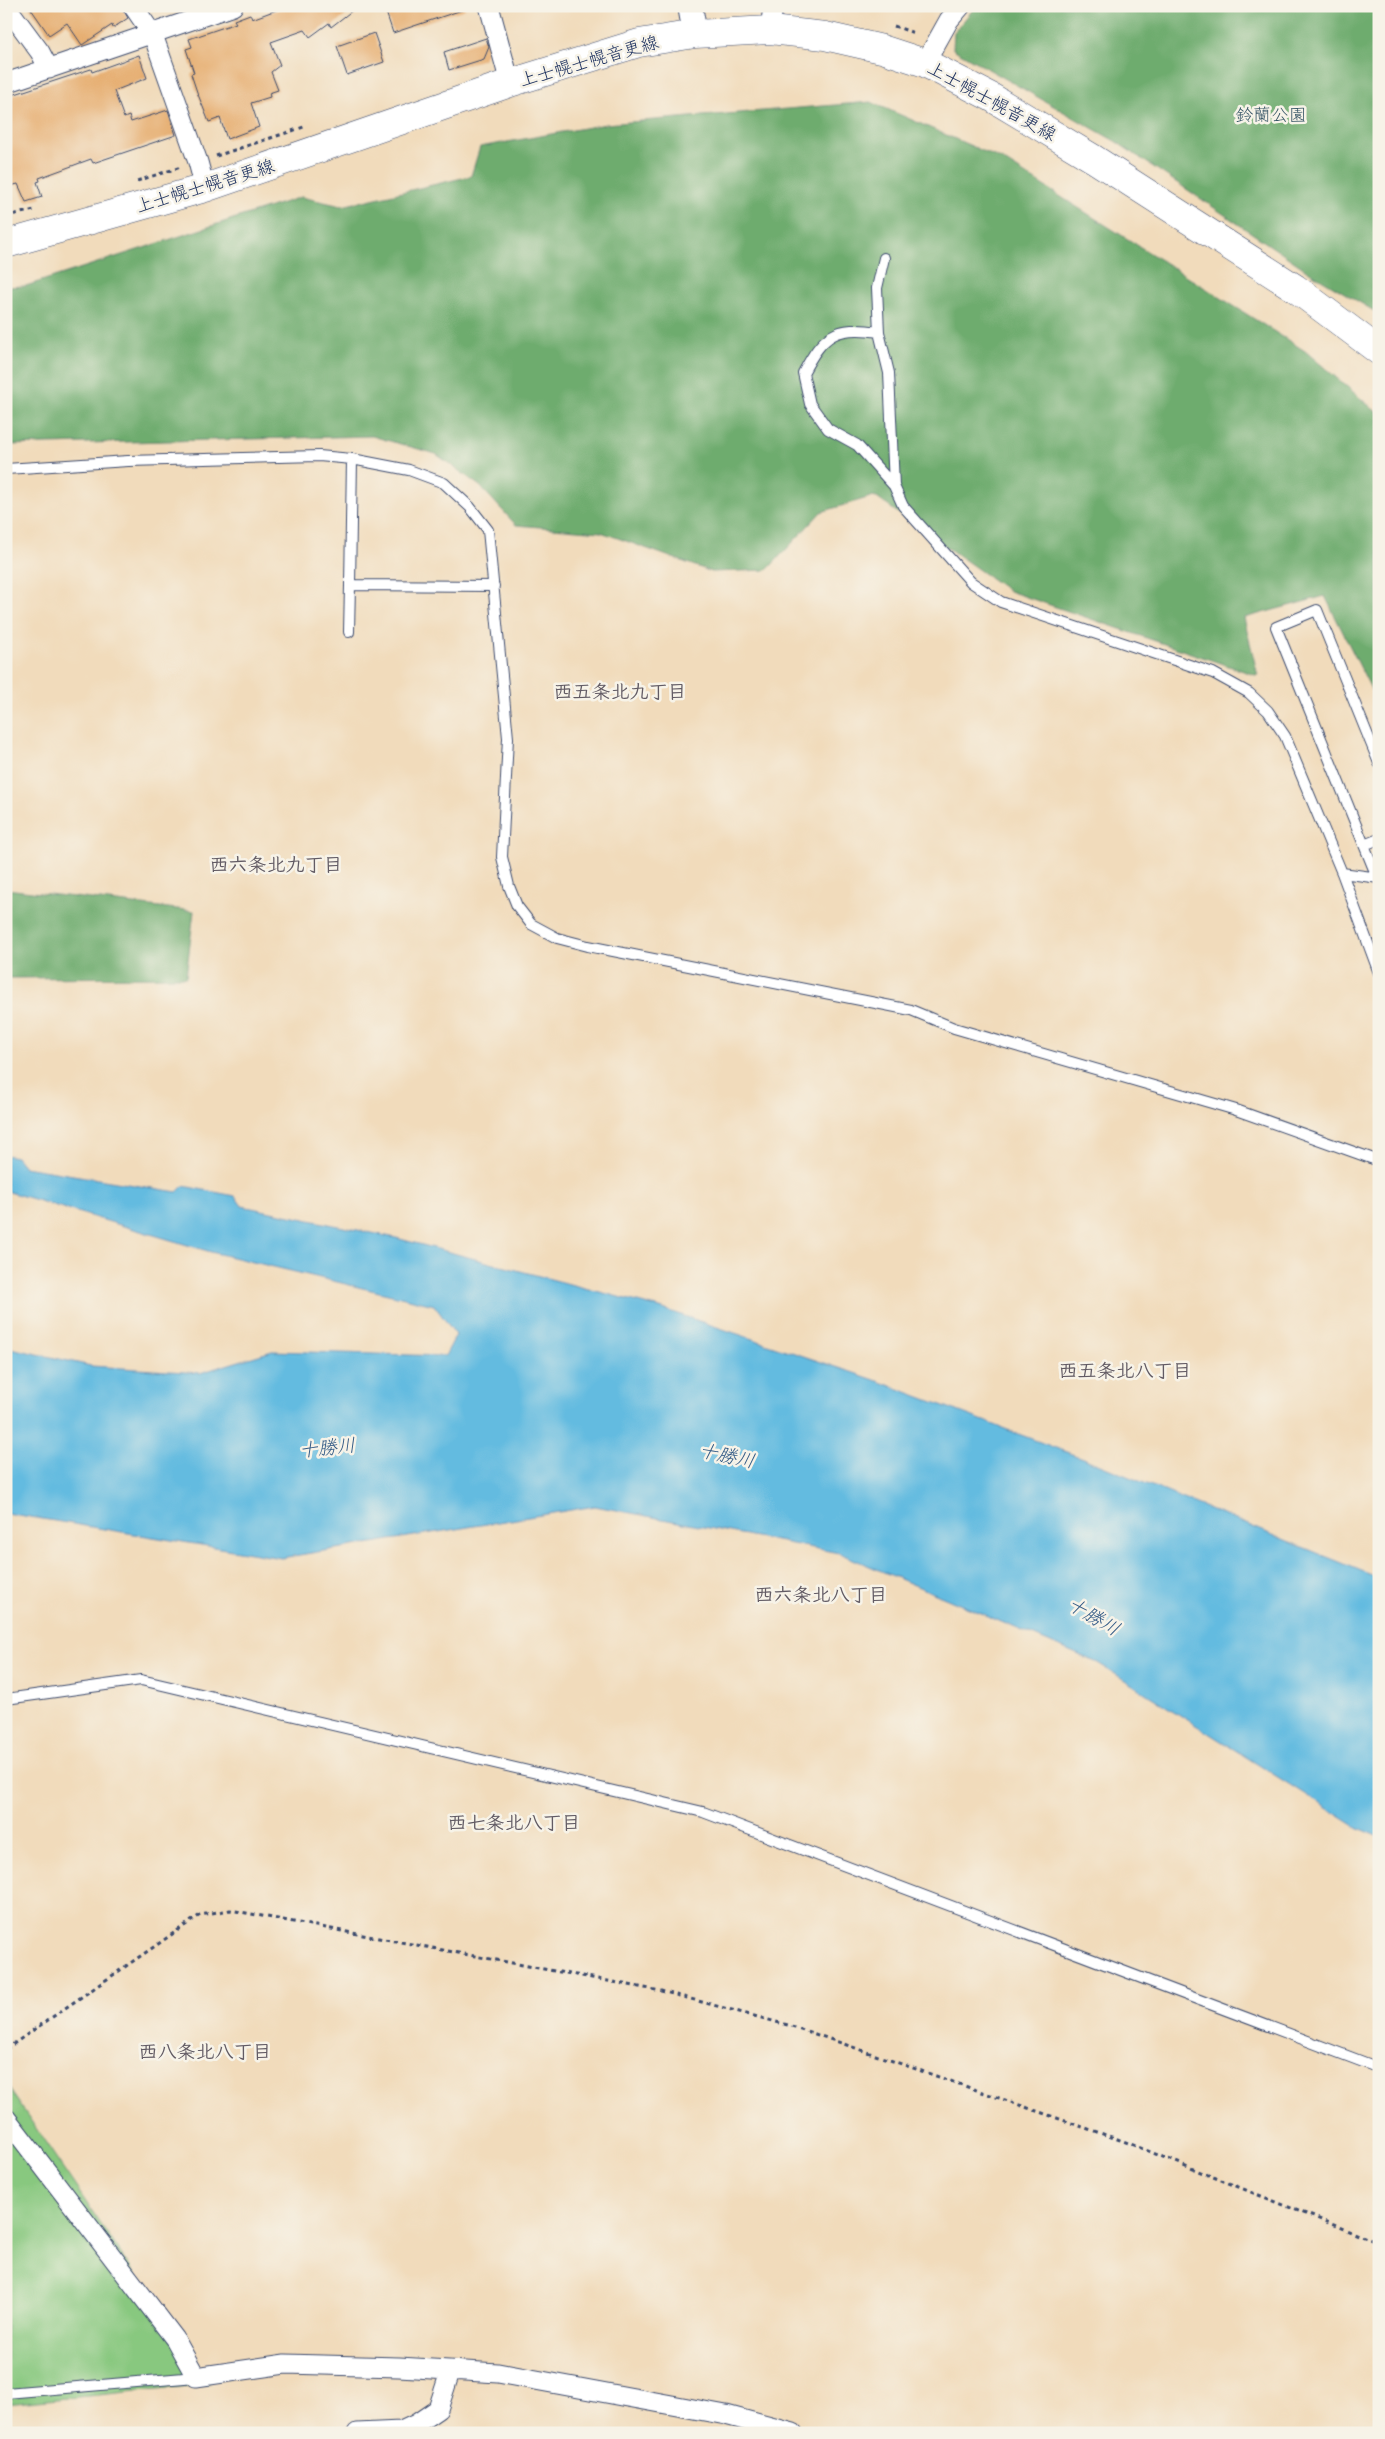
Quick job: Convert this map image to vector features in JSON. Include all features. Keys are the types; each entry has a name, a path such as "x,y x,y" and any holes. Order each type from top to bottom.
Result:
{"main road":[{"name":"上士幌士幌音更線","path":"6,244 205,188 510,83 638,44 771,18 825,36 882,49 925,63 991,97 1094,159 1295,288 1378,348"}],"street":[{"path":"6,6 40,52 49,68"},
{"path":"133,6 153,35 198,162 205,188"},
{"path":"6,83 153,35 233,6"},
{"path":"690,6 696,34"},
{"path":"492,8 510,83"},
{"path":"925,63 950,11"},
{"path":"6,2118 175,2339 196,2377 285,2364 399,2367 450,2372 498,2373 726,2415 793,2433"},
{"path":"358,2433 401,2431 416,2424 438,2409 450,2372"}],"lane":[{"path":"884,258 877,288 879,332 888,374 894,486"},
{"path":"879,332 859,329 837,332 816,348 803,373 810,404 828,429 857,445 894,486 903,506 971,582 1001,602 1213,673 1249,693 1268,711 1285,736 1342,873 1379,973"},
{"path":"6,468 128,461 319,456 352,459 409,470 444,483 470,507 488,530 508,738 502,857 509,886 517,906 531,924 557,938 588,946 911,1010 954,1028 1236,1110 1379,1161"},
{"path":"349,632 352,459"},
{"path":"350,585 494,586"},
{"path":"1342,873 1378,877 1276,627 1317,610 1379,763"},
{"path":"1364,845 1379,839"},
{"path":"6,1700 141,1680 703,1812 1379,2068"},
{"path":"6,2393 196,2377"}],"path":[{"path":"6,2049 200,1915 230,1910 661,1991 795,2027 1122,2141 1379,2243"}],"green space":[{"name":"鈴蘭公園","path":"976,6 1379,6 1379,314 1308,271 1115,141 953,49 954,32"},
{"path":"871,102 1001,159 1305,351 1379,414 1379,705 1325,596 1244,618 1258,676 1009,591 874,496 821,512 767,570 712,572 601,532 516,525 480,486 436,454 372,436 6,445 6,287 26,286 301,197 342,206 471,176 480,147 606,124"},
{"path":"6,889 194,911 186,977 6,978"},
{"path":"6,2084 209,2384 6,2404"}],"water":[{"name":"十勝川","path":"6,1155 16,1157 24,1167 177,1192 183,1186 235,1196 242,1206 396,1238 660,1308 872,1379 1085,1459 1379,1578 1379,1837 1358,1828 1098,1663 839,1553 595,1506 281,1558 6,1513 6,1347 91,1366 200,1373 272,1351 445,1356 456,1335 434,1305 211,1252 6,1191"}],"building":[{"path":"29,6 121,6 128,18 113,28 112,25 82,45 67,23 49,35"},
{"path":"287,6 358,6 331,27 329,23 310,37 305,30 271,42 280,65 271,72 278,90 269,93 270,97 251,103 259,127 227,139 220,118 209,122 197,92 191,74 194,73 186,49 192,47 189,39 236,23 234,20 250,14 252,19"},
{"path":"384,6 464,6 465,9 393,33"},
{"path":"374,33 384,62 347,75 337,46"},
{"path":"486,38 489,47 484,59 449,70 444,52"},
{"path":"139,55 147,78 114,91 124,118 129,116 131,122 168,110 176,135 93,163 91,159 39,178 40,181 37,182 42,197 26,202 18,184 6,187 6,97 91,69 92,72"}],"district":[{"name":"西五条北九丁目","path":"620,691"},
{"name":"西六条北九丁目","path":"276,864"},
{"name":"西五条北八丁目","path":"1125,1370"},
{"name":"西六条北八丁目","path":"821,1594"},
{"name":"西七条北八丁目","path":"514,1822"},
{"name":"西八条北八丁目","path":"205,2051"}]}
